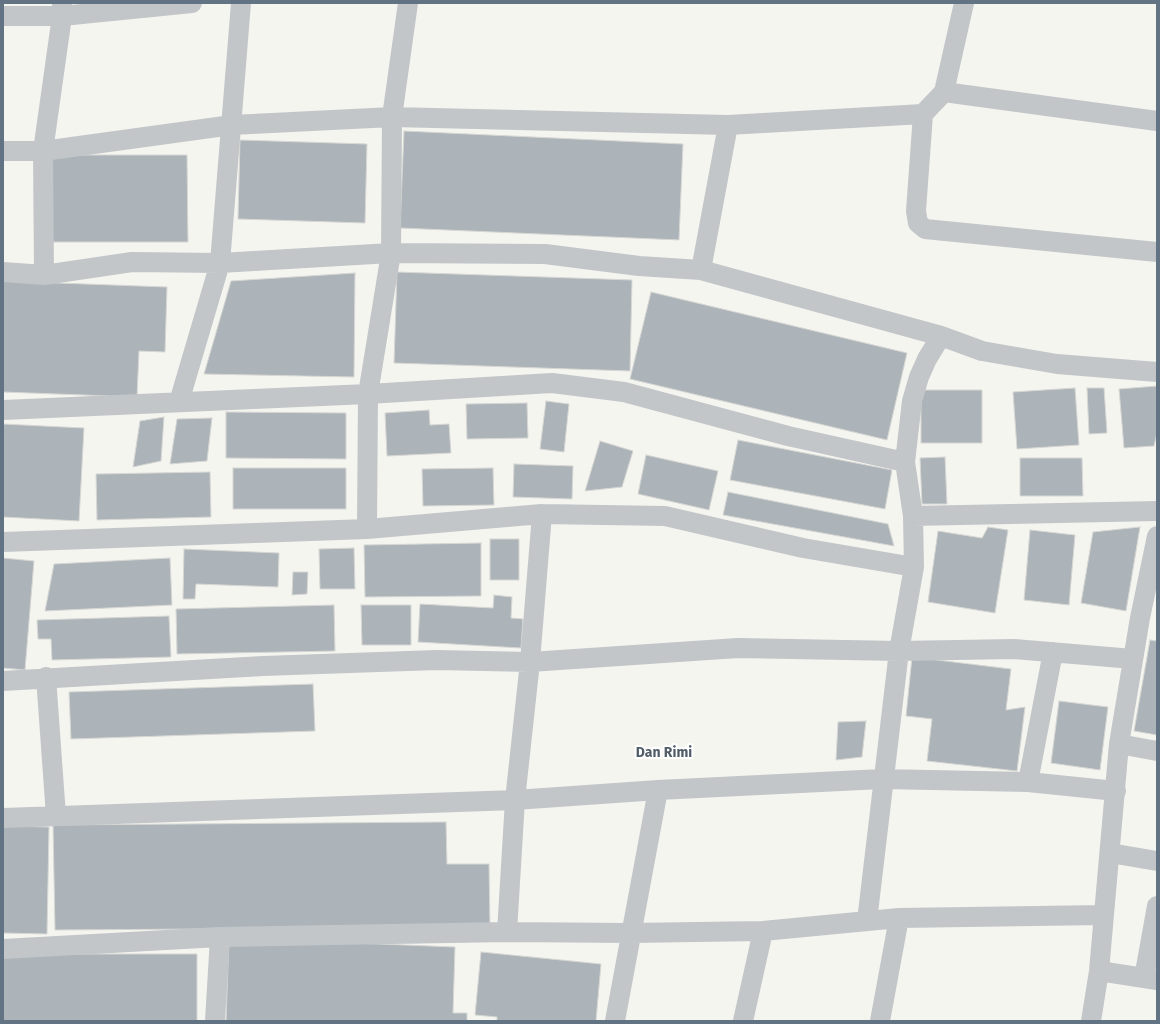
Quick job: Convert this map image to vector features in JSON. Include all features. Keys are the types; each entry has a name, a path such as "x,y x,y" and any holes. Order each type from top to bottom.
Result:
{"street":[{"path":"3,16 62,9 192,3"},
{"path":"179,402 220,263 241,3"},
{"path":"367,529 368,394 391,253 392,117 408,3"},
{"path":"964,3 944,92 923,114 916,211 918,224 925,229 1157,252"},
{"path":"44,275 43,151 62,9"},
{"path":"944,92 1157,121"},
{"path":"3,152 43,151 232,126 392,117 728,125 923,114"},
{"path":"701,270 728,125"},
{"path":"3,272 44,275 132,262 220,263 391,253 545,254 639,266 701,270 941,336 982,351 1057,364 1157,372"},
{"path":"866,921 882,779 899,650 914,567 913,516 905,462 912,401 917,383 927,359 941,336"},
{"path":"3,410 368,394 552,383 624,392 788,436 905,462"},
{"path":"913,516 1157,511"},
{"path":"507,932 515,800 530,662 542,514"},
{"path":"3,542 367,529 542,514 665,516 803,548 914,567"},
{"path":"1091,1021 1099,971 1119,744 1134,659 1149,620 1157,536"},
{"path":"3,681 46,677 263,666 437,660 530,662 738,648 899,650 1014,649 1134,659"},
{"path":"1028,782 1053,652"},
{"path":"46,677 56,816"},
{"path":"1119,744 1157,751"},
{"path":"3,818 515,800 658,790 882,779 1028,782 1116,791"},
{"path":"615,1021 630,933 658,790"},
{"path":"1110,853 1157,862"},
{"path":"1099,971 1150,979 1157,906"},
{"path":"3,948 220,937 507,932 630,933 762,931 899,918 1103,915"},
{"path":"880,1021 899,918"},
{"path":"743,1021 762,931"},
{"path":"215,1021 220,937"}],"building":[{"path":"404,131 683,144 679,240 400,228"},
{"path":"240,140 367,144 365,223 238,219"},
{"path":"51,155 187,155 188,242 51,242"},
{"path":"397,272 632,280 630,371 394,363"},
{"path":"355,273 354,377 204,374 231,281"},
{"path":"3,281 167,287 165,352 139,351 137,397 3,392"},
{"path":"651,292 907,353 887,440 630,379"},
{"path":"1157,386 1157,433 1154,446 1124,448 1119,389"},
{"path":"1075,388 1079,445 1017,449 1013,392"},
{"path":"1087,388 1104,388 1107,433 1089,434"},
{"path":"921,390 982,390 982,443 921,443"},
{"path":"546,401 569,404 564,452 540,449"},
{"path":"527,403 528,438 467,439 466,404"},
{"path":"429,410 430,425 449,424 451,453 387,456 385,413"},
{"path":"226,412 346,413 346,459 226,458"},
{"path":"164,417 161,461 133,467 140,421"},
{"path":"212,418 207,461 170,464 177,419"},
{"path":"3,424 84,428 79,521 3,517"},
{"path":"738,440 892,470 885,509 730,480"},
{"path":"600,441 633,451 622,487 585,491"},
{"path":"646,455 718,471 709,510 638,494"},
{"path":"945,457 947,504 922,504 920,458"},
{"path":"1020,458 1082,458 1083,496 1020,496"},
{"path":"514,464 573,466 572,499 513,497"},
{"path":"233,468 346,468 346,509 233,509"},
{"path":"493,468 494,505 423,506 422,469"},
{"path":"210,472 211,517 97,520 96,474"},
{"path":"728,492 888,524 894,546 723,515"},
{"path":"988,527 1008,530 995,613 928,602 938,531 982,538"},
{"path":"1140,527 1126,611 1081,603 1093,532"},
{"path":"1030,530 1075,535 1069,605 1024,600"},
{"path":"490,539 519,539 519,580 490,580"},
{"path":"481,543 481,596 365,597 364,545"},
{"path":"354,548 355,589 320,589 319,549"},
{"path":"184,549 279,553 278,587 196,584 195,599 183,599"},
{"path":"3,558 34,561 25,670 3,668"},
{"path":"170,558 172,605 45,611 54,564"},
{"path":"293,572 308,572 307,594 292,595"},
{"path":"494,595 512,597 511,618 523,619 521,648 418,642 420,604 493,608"},
{"path":"334,605 335,651 177,654 176,609"},
{"path":"361,605 411,605 411,645 362,645"},
{"path":"169,616 171,657 52,660 51,639 38,639 37,620"},
{"path":"1150,640 1157,641 1157,735 1134,731"},
{"path":"912,657 1011,669 1006,710 1025,707 1017,771 927,761 932,719 906,716"},
{"path":"313,684 315,731 71,739 69,692"},
{"path":"1059,701 1108,707 1100,770 1051,763"},
{"path":"866,721 862,757 836,760 838,722"},
{"path":"446,822 447,864 489,864 490,927 55,930 53,825"},
{"path":"3,826 49,827 47,934 3,933"},
{"path":"229,938 455,947 453,1013 467,1013 467,1021 226,1021"},
{"path":"481,952 601,964 596,1021 497,1021 497,1017 475,1015"},
{"path":"3,954 197,954 197,1021 3,1021"}],"district":[{"name":"Dan Rimi","path":"664,753"}]}
